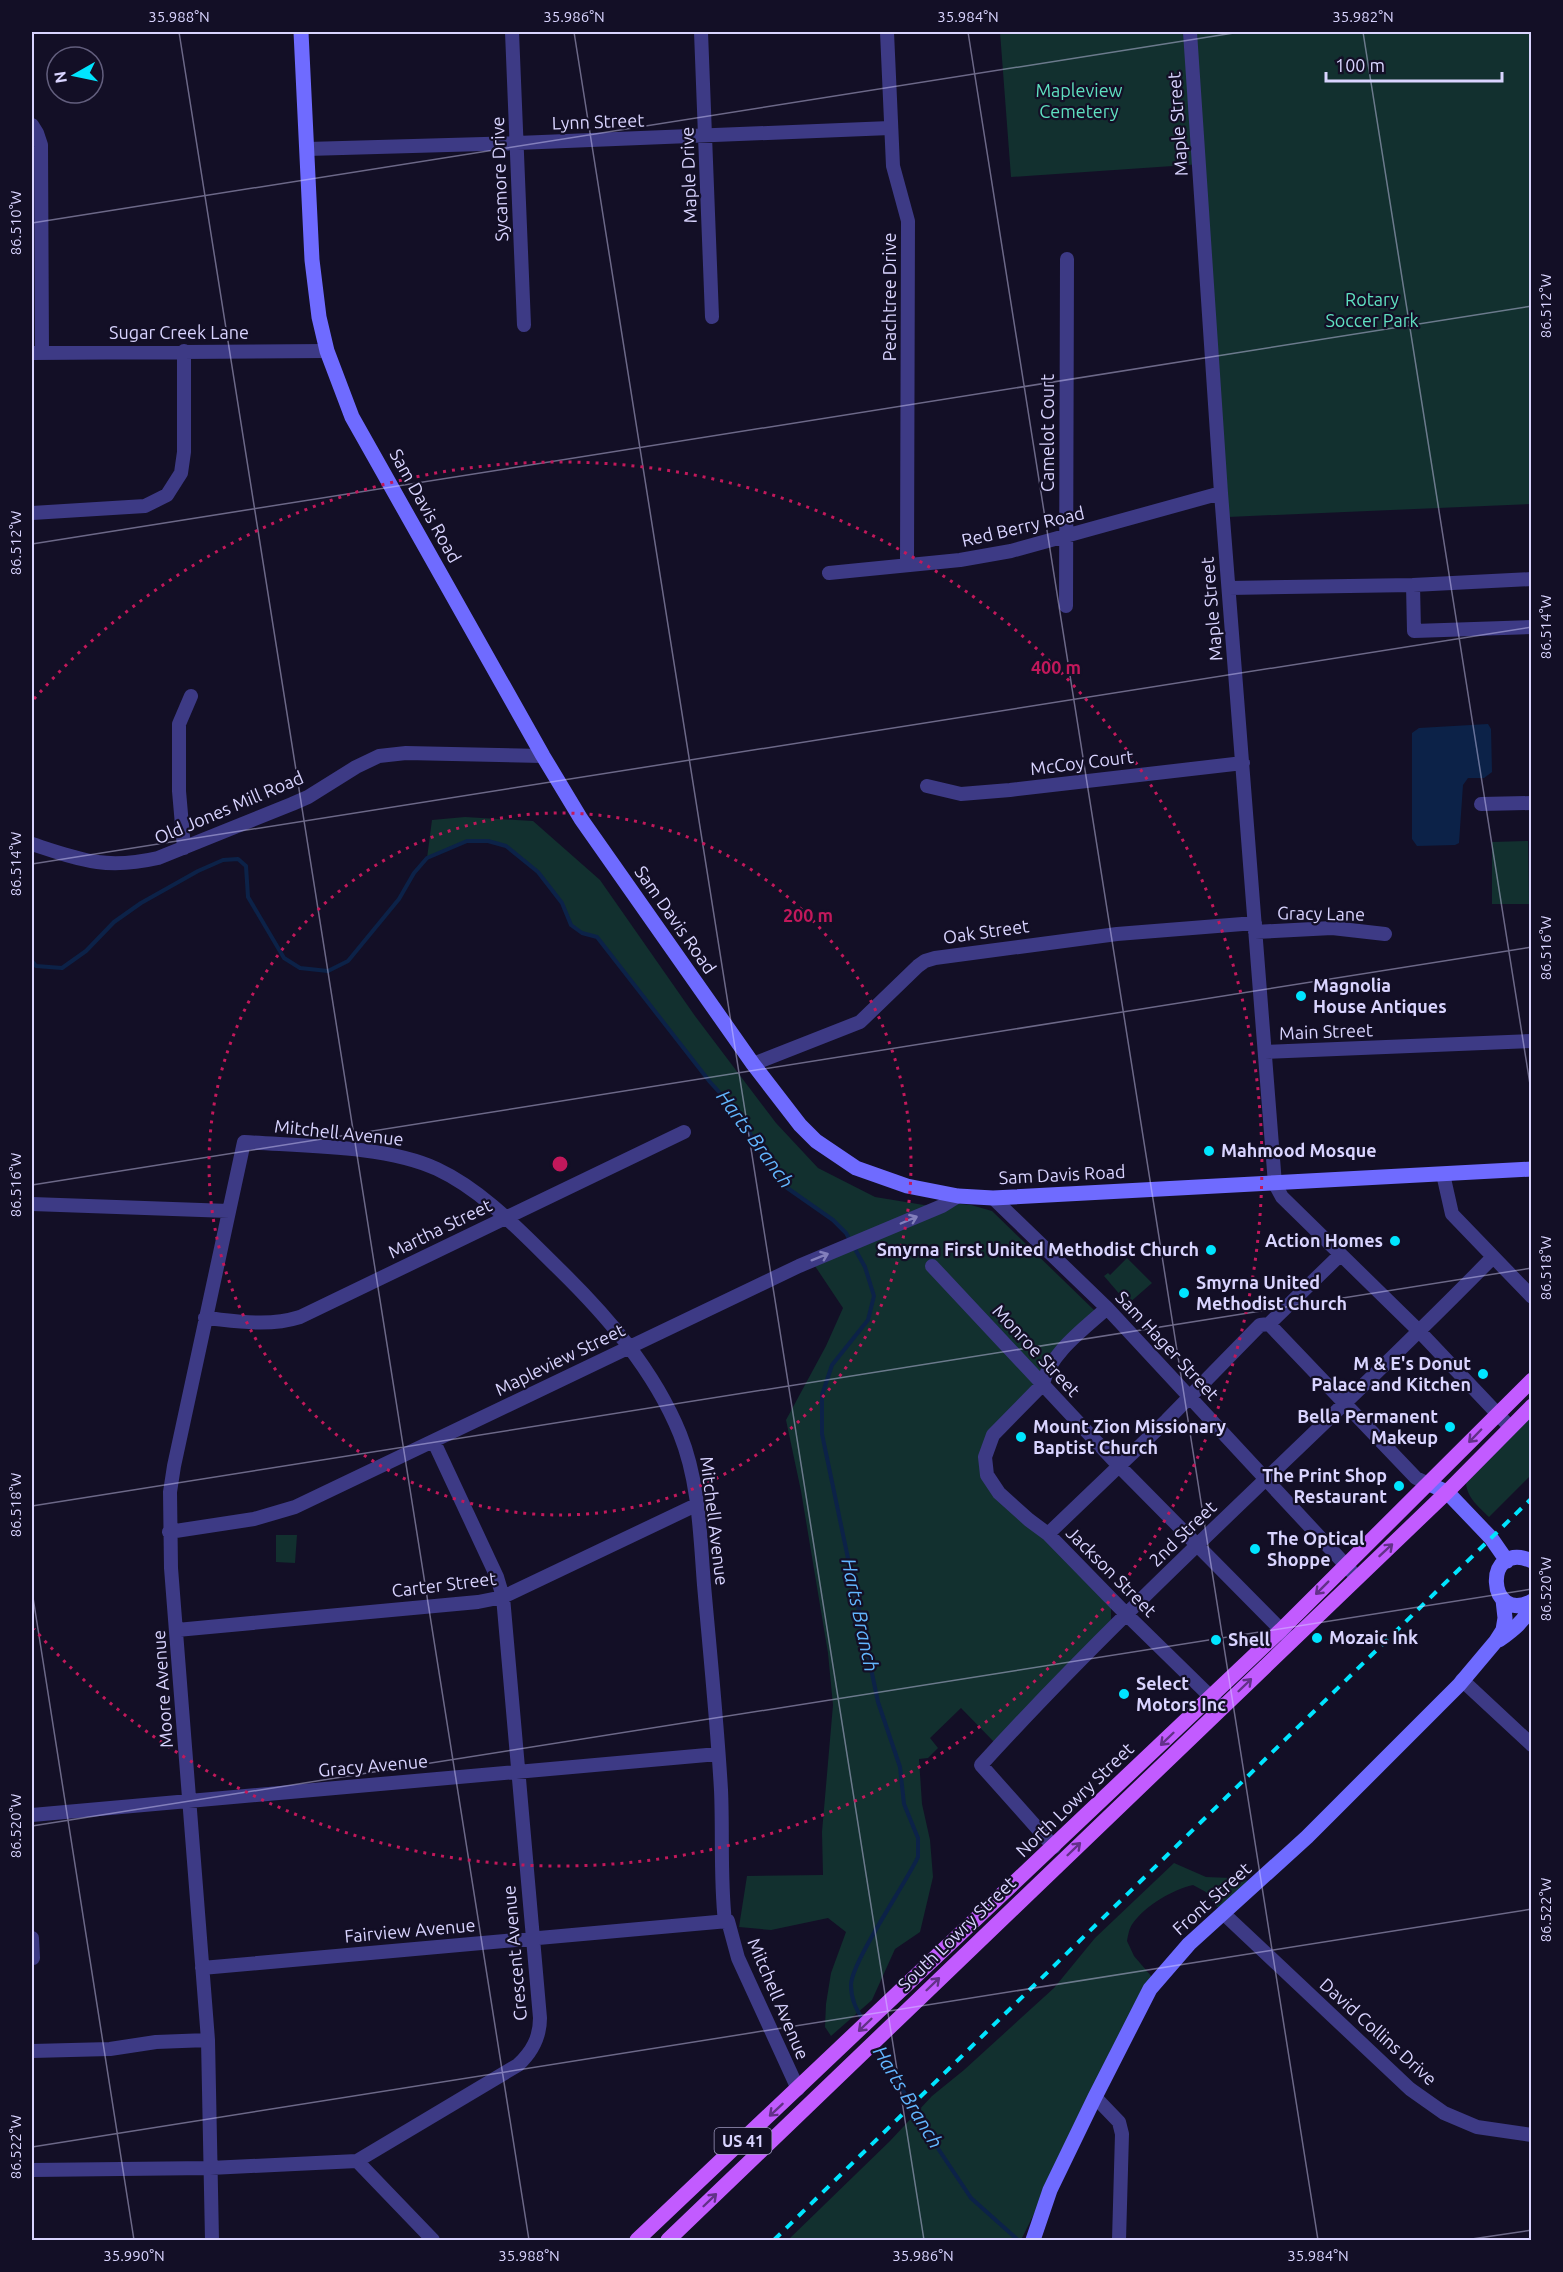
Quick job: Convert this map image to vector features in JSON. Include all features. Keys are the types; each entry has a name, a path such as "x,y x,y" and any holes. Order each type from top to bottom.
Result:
{"main road":[{"name":"US 41","path":"1286,1636 1346,1565 1532,1380"},
{"name":"South Lowry Street","path":"668,2241 891,2025 1216,1702 1286,1636 1357,1577 1447,1492 1532,1406"},
{"name":"North Lowry Street","path":"637,2241 1054,1847 1216,1702"}],"street":[{"name":"Sam Davis Road","path":"301,32 312,260 319,316 327,351 352,417 543,756 603,851 753,1064 800,1125 832,1153 856,1168 907,1186 958,1196 993,1198 1532,1169"},
{"name":"Sycamore Drive","path":"512,32 524,325"},
{"name":"Maple Drive","path":"701,32 712,317"},
{"name":"Peachtree Drive","path":"887,32 893,166 908,220 907,565"},
{"name":"Maple Street","path":"1190,32 1221,493 1275,1184"},
{"path":"32,125 38,133 41,145 37,353"},
{"name":"Lynn Street","path":"307,149 890,128"},
{"name":"Camelot Court","path":"1066,606 1067,259"},
{"path":"32,513 145,506 167,495 181,473 184,452 184,351"},
{"name":"Sugar Creek Lane","path":"37,353 327,351"},
{"name":"Red Berry Road","path":"829,573 987,556 1066,538 1221,493"},
{"path":"1229,588 1413,585 1532,579"},
{"path":"1413,585 1414,631 1532,627"},
{"path":"184,848 179,790 179,724 191,696"},
{"name":"Old Jones Mill Road","path":"32,844 87,862 120,865 158,858 308,796 379,756 406,753 543,756"},
{"name":"McCoy Court","path":"927,786 961,794 1243,763"},
{"path":"1481,804 1532,803"},
{"name":"Oak Street","path":"753,1064 860,1022 918,966 935,958 1117,934 1255,928"},
{"name":"Gracy Lane","path":"1255,928 1332,928 1386,934"},
{"name":"Main Street","path":"1265,1052 1532,1041"},
{"name":"Martha Street","path":"204,1318 260,1324 300,1317 684,1132"},
{"name":"Mitchell Avenue","path":"244,1142 373,1152 418,1161 439,1170 466,1187 505,1217 577,1287 630,1346 679,1431 692,1469 718,1754 722,1821 721,1891 727,1922 738,1958 798,2089"},
{"name":"Moore Avenue","path":"212,2241 208,2040 169,1532 170,1492 204,1318 244,1142"},
{"path":"1443,1174 1452,1214 1532,1297"},
{"path":"1275,1184 1282,1197 1420,1332 1510,1427"},
{"name":"Mapleview Street","path":"169,1532 254,1519 295,1507 799,1266 942,1206 958,1196"},
{"name":"Sam Hager Street","path":"993,1198 1107,1308 1357,1577"},
{"path":"32,1204 229,1211"},
{"path":"1048,1534 1190,1397 1260,1325 1269,1324 1340,1255"},
{"name":"2nd Street","path":"1054,1847 981,1765 1125,1614 1420,1332 1493,1257"},
{"name":"Monroe Street","path":"932,1266 1119,1466 1286,1636"},
{"path":"1043,1384 1045,1373 1052,1361 1107,1308"},
{"path":"1269,1324 1416,1478 1447,1492 1491,1538 1507,1561 1519,1558 1532,1562"},
{"name":"Jackson Street","path":"1043,1384 993,1435 985,1456 987,1475 999,1493 1048,1534 1125,1614 1216,1702"},
{"name":"Crescent Avenue","path":"32,2170 210,2168 357,2161 518,2066 536,2043 540,2027 503,1597 497,1577 434,1442"},
{"name":"Carter Street","path":"177,1630 478,1602 503,1597 696,1505"},
{"name":"Front Street","path":"1034,2238 1050,2190 1150,1989 1189,1944 1320,1824 1462,1680 1496,1641 1503,1630 1505,1618 1503,1600 1496,1589 1495,1576 1507,1561"},
{"name":"Front Street","path":"1496,1641 1521,1622 1532,1603 1515,1605 1503,1600"},
{"path":"1462,1680 1532,1746"},
{"name":"Gracy Avenue","path":"32,1815 718,1754"},
{"name":"David Collins Drive","path":"1223,1913 1410,2089 1444,2113 1477,2127 1532,2135"},
{"name":"Fairview Avenue","path":"202,1968 727,1922"},
{"path":"32,1938 33,1958"},
{"path":"32,2051 110,2049 156,2042 208,2040"},
{"path":"1095,2097 1119,2122 1122,2134 1119,2241"},
{"path":"357,2161 433,2241"}],"green space":[{"name":"Rotary Soccer Park","path":"1000,32 1531,32 1531,504 1228,517 1202,164 1011,177"},
{"path":"465,817 533,821 600,880 695,1016 776,1123 818,1168 875,1197 930,1206 951,1203 971,1205 992,1211 1094,1310 1094,1315 1034,1387 992,1428 983,1471 1111,1605 1111,1620 995,1743 961,1708 930,1738 938,1748 928,1758 919,1759 922,1804 930,1840 933,1877 920,1932 895,1949 872,2000 831,2036 825,2027 826,2004 831,1973 846,1932 828,1918 771,1930 739,1927 747,1876 823,1875 822,1832 833,1705 828,1653 801,1491 786,1420 826,1346 843,1308 815,1266 852,1244 846,1233 833,1220 783,1185 768,1165 739,1114 710,1082 597,937 580,932 573,925 553,889 533,866 508,848 494,842 480,840 465,841 427,858 432,820"},
{"path":"1528,841 1529,904 1492,904 1492,842"},
{"path":"1127,1258 1152,1283 1128,1304 1104,1276 1108,1273 1110,1275"},
{"path":"1531,1416 1531,1475 1489,1517 1471,1498 1466,1483"},
{"path":"276,1535 297,1535 295,1563 276,1562"},
{"path":"1174,1863 1206,1877 1231,1878 1238,1885 1244,1879 1249,1881 1220,1907 1217,1907 1206,1892 1193,1885 1185,1887 1152,1904 1138,1916 1132,1925 1127,1941 1134,1956 1152,1977 1021,2240 788,2240 890,2141 932,2096 1054,1988 1095,1938"}],"water":[{"path":"1488,724 1491,729 1492,772 1484,778 1468,778 1463,785 1459,843 1417,846 1412,839 1412,733 1419,728"}],"waterway":[{"name":"Harts Branch","path":"32,961 36,966 62,968 86,951 114,922 141,903 198,871 223,860 238,859 246,866 248,897 284,958 300,968 328,971 348,961 399,899 414,873 427,858 467,841 488,841 506,846 538,872 562,903 571,925 582,933 597,937 710,1082 739,1114 768,1165 783,1185 833,1220 846,1233 865,1267 874,1296 868,1320 832,1365 822,1395 822,1434 878,1702 900,1767 904,1804 918,1838 918,1857 853,1974 852,1995 863,2020"},
{"name":"Harts Branch","path":"877,2045 925,2129 971,2198 1018,2240"}],"railway":[{"path":"774,2240 1532,1498"}],"place":[{"name":"Magnolia House Antiques","path":"1301,996"},
{"name":"Mahmood Mosque","path":"1209,1151"},
{"name":"Action Homes","path":"1395,1241"},
{"name":"Smyrna First United Methodist Church","path":"1211,1250"},
{"name":"Smyrna United Methodist Church","path":"1184,1293"},
{"name":"M & E's Donut Palace and Kitchen","path":"1483,1374"},
{"name":"Bella Permanent Makeup","path":"1450,1427"},
{"name":"Mount Zion Missionary Baptist Church","path":"1021,1437"},
{"name":"The Print Shop Restaurant","path":"1399,1486"},
{"name":"The Optical Shoppe","path":"1255,1549"},
{"name":"Mozaic Ink","path":"1317,1638"},
{"name":"Shell","path":"1216,1640"},
{"name":"Select Motors Inc","path":"1124,1694"}],"park label":[{"name":"Mapleview Cemetery","path":"1079,101"}]}
